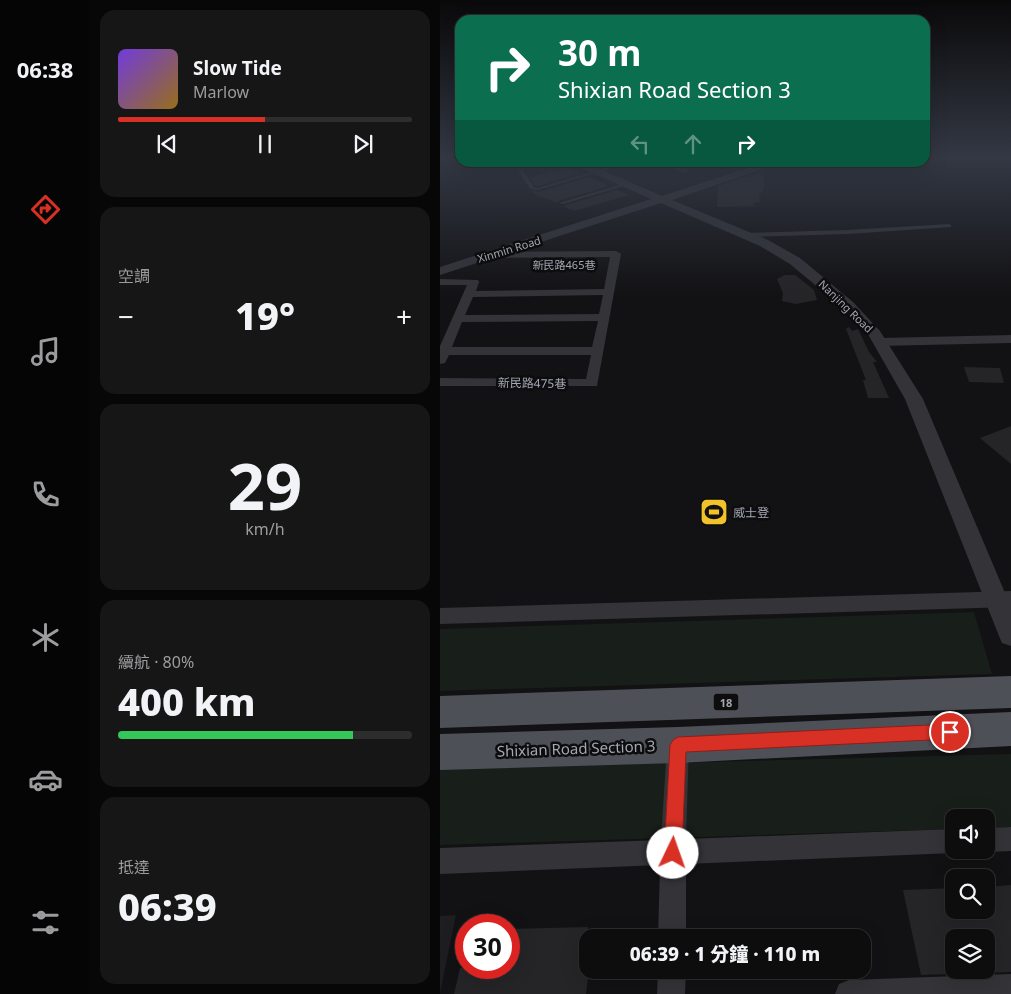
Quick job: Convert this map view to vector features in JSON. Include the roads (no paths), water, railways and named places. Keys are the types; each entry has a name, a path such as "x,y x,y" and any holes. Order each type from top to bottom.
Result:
{"main road":[{"name":"18","path":"440,712 1011,692"},
{"name":"Shixian Road Section 3","path":"440,752 678,745 1011,729"}],"street":[{"name":"Xinmin Road","path":"440,259 632,204"},
{"name":"Xinmin Road","path":"440,271 636,204"},
{"name":"Nanjing Road","path":"675,204 764,243 801,265 848,305 880,342 914,399 1004,600 1011,636"},
{"path":"491,254 615,259"},
{"name":"新民路465巷","path":"514,264 615,259"},
{"name":"新民路475巷","path":"440,382 592,383 615,259"},
{"path":"440,282 474,282 441,354 598,351"},
{"path":"468,294 608,292"},
{"path":"458,320 604,317"},
{"path":"880,342 1011,339"},
{"path":"440,616 1004,600"},
{"path":"672,929 673,853 678,745"},
{"path":"995,840 1011,839"},
{"path":"440,861 945,841"},
{"path":"671,994 672,979"},
{"path":"849,994 1011,988"}],"lane":[{"path":"744,234 847,232 950,226"}],"place":[{"name":"威士登","path":"714,512"}]}
